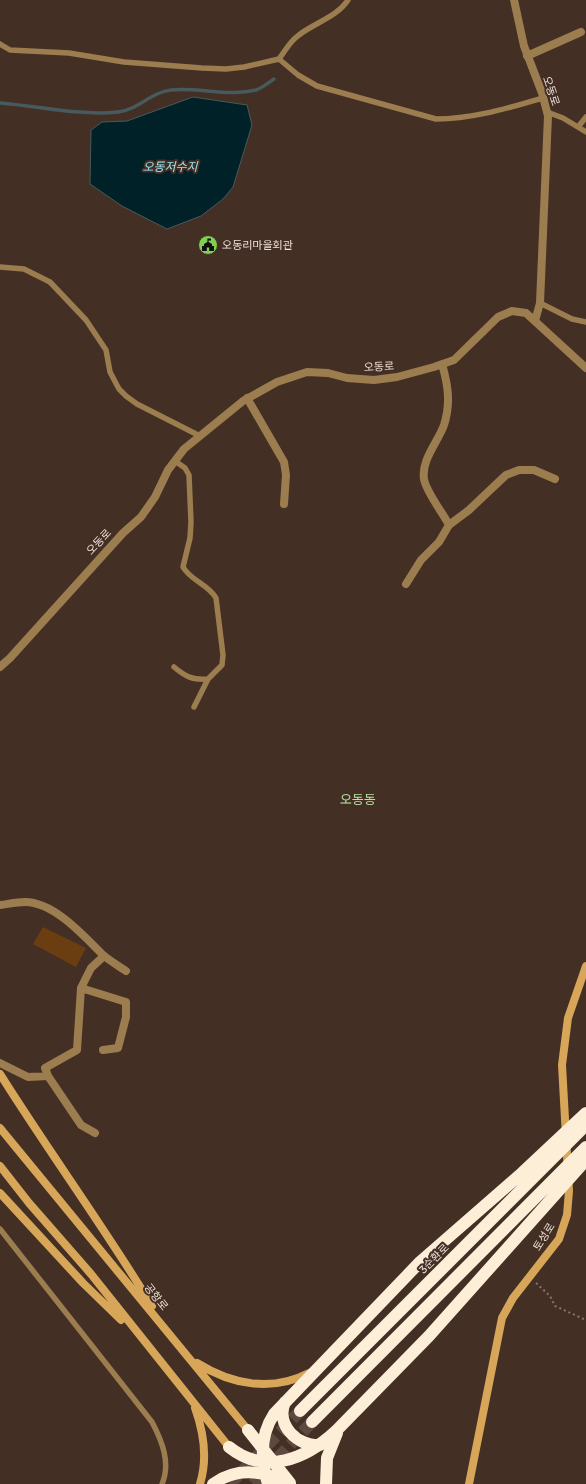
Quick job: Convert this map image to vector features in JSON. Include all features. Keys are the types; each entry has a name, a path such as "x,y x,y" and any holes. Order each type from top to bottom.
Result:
{"highway":[{"path":"262,1479 264,1436 270,1420 285,1402 420,1262 541,1155 585,1120"},
{"name":"3순환로","path":"300,1411 545,1167 585,1120"},
{"path":"312,1422 586,1147"},
{"path":"229,1447 241,1454 264,1458 300,1456 320,1445 345,1422 429,1336 586,1160"},
{"path":"285,1402 283,1416 290,1432 295,1438 307,1444 320,1445"},
{"path":"326,1484 326,1465 329,1450 339,1430 345,1422"},
{"name":"공항로","path":"248,1430 264,1458 290,1484"},
{"path":"229,1447 262,1479"},
{"path":"213,1484 226,1476 262,1479 286,1484"}],"main road":[{"name":"토성로","path":"469,1484 502,1318 513,1298 559,1238 567,1215 569,1191 562,1065 568,1018 586,966"},
{"path":"0,1074 92,1215 123,1259 168,1332"},
{"name":"공항로","path":"0,1128 248,1430"},
{"path":"0,1166 29,1203 91,1274 229,1447"},
{"path":"0,1193 83,1283 144,1342"},
{"path":"191,1359 207,1369 227,1377 261,1384 280,1384 290,1382 320,1366"},
{"path":"192,1400 201,1424 204,1441 204,1463 200,1484"}],"street":[{"name":"오동로","path":"0,667 10,658 104,553 141,517 155,497 168,470 184,449 247,398 277,382 307,372 328,373 347,378 374,380 398,377 454,360 498,317 512,311 526,314 535,321 540,303 548,116 543,98 527,56 514,0"},
{"path":"527,56 581,32"},
{"path":"535,321 586,368"},
{"path":"442,364 448,387 448,410 444,426 428,457 424,480 449,525"},
{"path":"247,398 284,462 286,475 284,504"},
{"path":"406,584 421,560 438,542 449,525 469,510 506,475 520,470 534,470 555,479"},
{"path":"0,905 25,902 40,905 64,919 94,944 104,956 126,971"},
{"path":"95,1133 81,1125 48,1076 45,1068 76,1050 81,988 91,968 104,956"},
{"path":"81,988 126,1002 126,1017 118,1048 103,1050"},
{"path":"0,1063 28,1077 48,1076"}],"lane":[{"path":"0,44 10,50 68,53 124,62 214,69 244,67 279,59 298,35 329,17 345,5 348,0"},
{"path":"279,59 298,75 317,86 436,120 455,119 483,114 543,98"},
{"path":"547,112 586,132"},
{"path":"578,127 586,117"},
{"path":"0,267 24,269 50,282 86,320 106,350 110,372 119,389 137,404 200,436"},
{"path":"540,303 572,319 586,322"},
{"path":"175,461 185,468 189,475 191,522 190,538 183,567 187,574 211,590 216,598 223,655 222,665 208,680 194,707"},
{"path":"174,667 184,676 197,680 208,680"},
{"path":"0,1229 152,1422 160,1437 167,1464 162,1484"}],"path":[{"path":"529,1276 550,1296 555,1306 586,1320"}],"water":[{"name":"오동저수지","path":"193,97 247,105 252,125 233,187 223,199 201,216 167,229 122,206 90,184 91,130 102,122 127,121"}],"building":[{"path":"43,927 86,948 76,967 33,944"}],"waterway":[{"path":"0,103 74,112 118,112 132,108 164,91 181,89 235,93 246,92 263,87 274,79"}],"tunnel":[{"path":"230,1484 300,1411"},
{"path":"253,1484 312,1422"}],"place":[{"name":"오동리마을회관","path":"208,245"}],"district":[{"name":"오동동","path":"358,799"}]}
